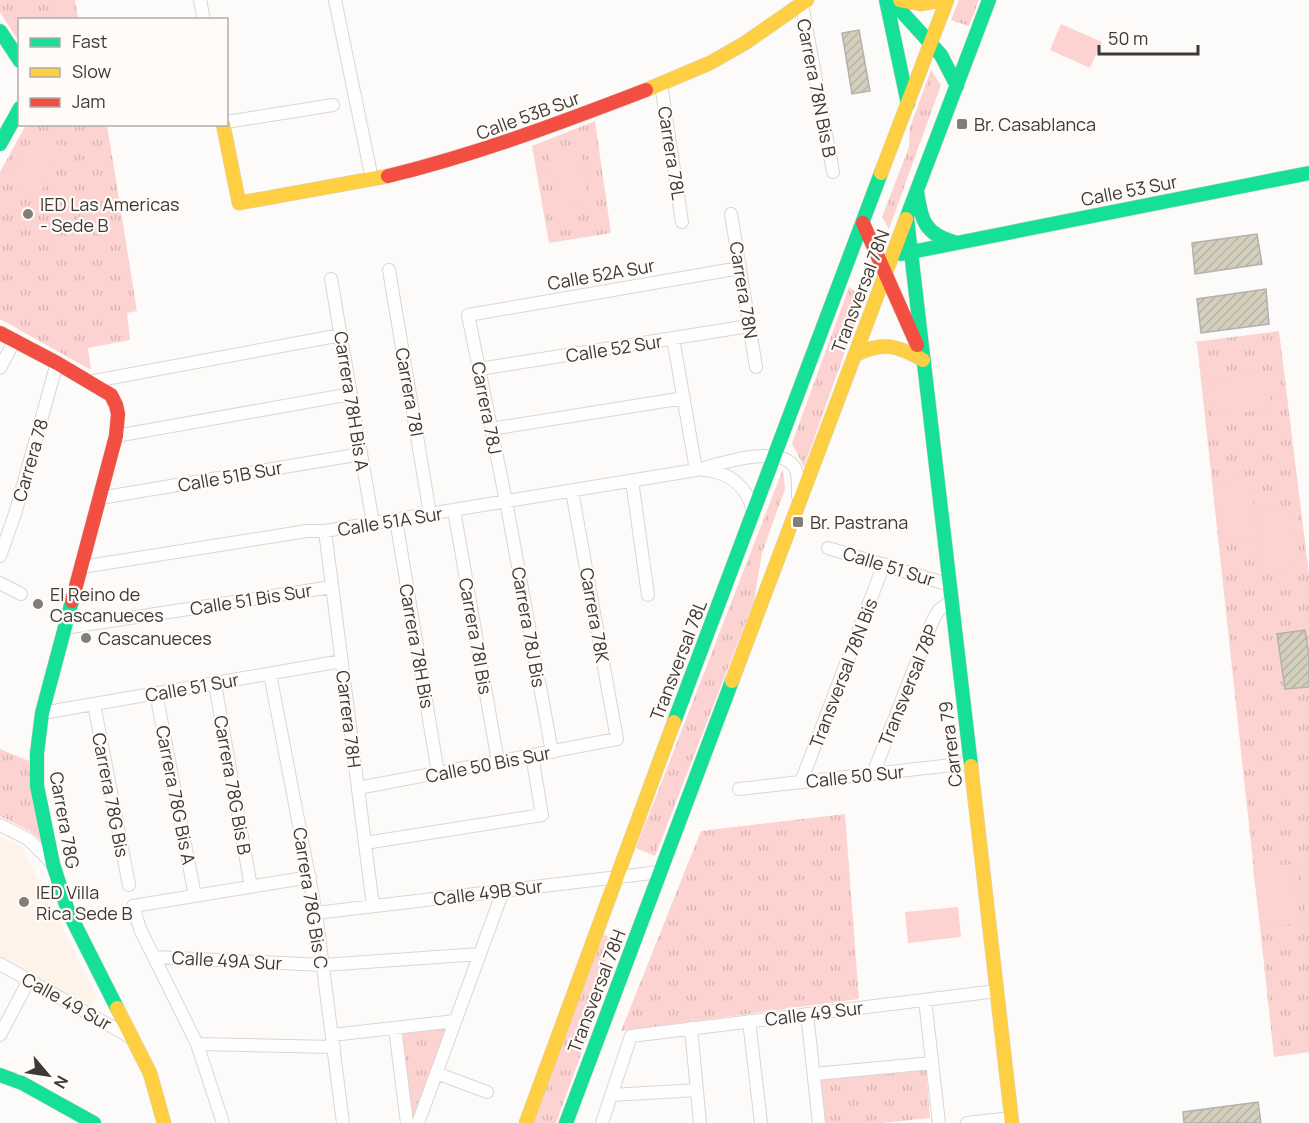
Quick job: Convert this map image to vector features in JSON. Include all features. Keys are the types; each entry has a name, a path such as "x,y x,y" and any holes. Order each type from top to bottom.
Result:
{"street":[{"path":"200,0 204,18"},
{"path":"335,0 372,180"},
{"path":"886,0 908,104"},
{"path":"891,0 945,60 957,86"},
{"path":"900,0 931,4 942,0"},
{"name":"Transversal 78N","path":"774,455 947,0"},
{"name":"Transversal 78N","path":"797,509 989,0"},
{"name":"Calle 53B Sur","path":"226,126 239,203 372,180 483,151 685,75 726,54 804,2"},
{"name":"Carrera 78N Bis B","path":"804,2 833,172"},
{"path":"0,31 18,58"},
{"name":"Carrera 78L","path":"661,84 682,222"},
{"path":"228,122 333,105"},
{"path":"0,144 18,112"},
{"name":"Calle 53 Sur","path":"892,256 1309,173"},
{"path":"917,191 920,212 926,228 935,237 955,242"},
{"name":"Carrera 78N","path":"731,214 756,367"},
{"name":"Carrera 79","path":"907,217 1012,1121"},
{"name":"Carrera 79","path":"862,223 923,360"},
{"name":"Calle 52A Sur","path":"468,315 740,268"},
{"name":"Carrera 78I","path":"389,270 430,514"},
{"name":"Carrera 78H Bis A","path":"331,279 373,523"},
{"name":"Carrera 78J","path":"468,315 506,501"},
{"name":"Calle 52 Sur","path":"479,369 749,326"},
{"path":"0,333 89,382 341,335"},
{"path":"673,338 696,470"},
{"path":"0,368 15,340"},
{"path":"855,355 876,346 887,345 903,348 923,360"},
{"name":"Carrera 78","path":"0,556 15,514 57,363"},
{"name":"Carrera 78G","path":"89,382 111,395 117,403 119,416 100,498 42,713 36,753 38,786 53,864 68,911 150,1073 164,1123"},
{"path":"116,436 351,394"},
{"path":"491,429 684,398"},
{"name":"Calle 51B Sur","path":"100,498 361,454"},
{"path":"660,872 797,509 798,484 795,468 786,459 774,455"},
{"name":"Calle 51A Sur","path":"82,567 307,531 325,531 396,520 774,455"},
{"name":"Transversal 78L","path":"615,877 774,455"},
{"name":"Calle 51A Sur","path":"696,470 714,471 730,478 743,490 753,512"},
{"path":"632,481 648,595"},
{"name":"Carrera 78K","path":"572,490 617,739"},
{"name":"Carrera 78J Bis","path":"506,501 552,752"},
{"name":"Carrera 78I Bis","path":"454,510 498,762"},
{"name":"Carrera 78H Bis","path":"396,520 438,773"},
{"name":"Carrera 78H","path":"325,531 374,906"},
{"name":"Calle 51 Sur","path":"828,548 950,585"},
{"name":"Transversal 78N Bis","path":"801,782 884,564"},
{"path":"0,583 21,594"},
{"name":"Calle 51 Bis Sur","path":"64,628 332,587"},
{"name":"Transversal 78P","path":"873,774 933,620 939,610 951,600"},
{"name":"Calle 51 Sur","path":"42,713 342,661"},
{"name":"Carrera 78G Bis C","path":"270,674 316,913 343,1123"},
{"name":"Carrera 78G Bis B","path":"215,684 251,887"},
{"name":"Carrera 78G Bis A","path":"156,693 195,896"},
{"name":"Carrera 78G Bis","path":"94,704 129,885"},
{"name":"Calle 50 Bis Sur","path":"358,788 617,739"},
{"path":"365,843 542,815 532,756"},
{"name":"Calle 50 Sur","path":"739,789 970,763"},
{"path":"0,825 28,839 53,864"},
{"name":"Calle 49B Sur","path":"316,913 660,872"},
{"name":"Transversal 78H","path":"566,1123 660,872"},
{"name":"Transversal 78H","path":"526,1123 615,877"},
{"path":"223,1123 197,1044 140,929 133,906 310,878"},
{"path":"418,1123 503,891"},
{"name":"Calle 49A Sur","path":"154,957 323,965 480,954"},
{"name":"Calle 49 Sur","path":"0,964 133,1039"},
{"path":"0,1035 29,980"},
{"name":"Calle 49 Sur","path":"612,1095 631,1036 997,991"},
{"path":"925,999 939,1123"},
{"path":"807,1014 819,1123"},
{"path":"197,1044 333,1041 395,1028 455,1021"},
{"path":"749,1021 761,1123"},
{"path":"395,1028 407,1123"},
{"path":"691,1028 700,1123"},
{"path":"814,1074 932,1063"},
{"path":"436,1072 486,1092"},
{"path":"0,1075 22,1083 94,1123"},
{"path":"602,1123 612,1095 696,1090"},
{"path":"967,1123 1012,1121"}],"shaded area":[{"name":"IED Villa Rica Sede B","path":"0,836 22,847 97,997 91,1007 0,957"}],"green space":[{"path":"0,0 75,0 78,18 18,18 18,40 0,12"},
{"path":"959,0 979,0 969,26 951,20"},
{"path":"1061,24 1102,42 1090,68 1050,50"},
{"path":"931,70 941,85 889,229 882,217 909,147 910,127"},
{"path":"595,121 611,233 549,243 532,146"},
{"path":"25,126 107,126 137,311 127,313 130,340 88,348 91,370 0,319 0,172"},
{"path":"35,133 63,147 38,198 9,184"},
{"path":"580,147 589,205 557,210 548,152"},
{"path":"849,287 864,298 804,467 792,443"},
{"path":"1279,331 1309,575 1309,1052 1274,1057 1197,343 1194,342"},
{"path":"1267,371 1272,409 1213,416 1208,379"},
{"path":"783,469 785,489 762,553 754,601 655,856 636,848"},
{"path":"1250,478 1258,537 1221,543 1213,484"},
{"path":"1293,507 1301,566 1264,571 1256,512"},
{"path":"0,749 29,761 42,842 30,831 0,816"},
{"path":"845,814 859,999 621,1031 701,831"},
{"path":"1291,864 1299,923 1261,928 1253,869"},
{"path":"1309,864 1309,924 1307,924 1299,865"},
{"path":"958,907 961,937 908,943 905,912"},
{"path":"602,934 614,939 595,992 591,1027 556,1123 533,1123"},
{"path":"447,1027 413,1123 401,1033"},
{"path":"926,1068 930,1118 881,1123 823,1123 819,1079"}],"building":[{"path":"859,30 870,91 852,94 842,33"},
{"path":"1257,234 1262,264 1195,274 1192,243"},
{"path":"1266,289 1269,324 1201,333 1197,299"},
{"path":"1305,630 1309,656 1309,687 1285,689 1277,634"},
{"path":"1258,1102 1261,1123 1184,1123 1183,1112"}],"traffic: fast":[{"path":"886,0 908,104"},
{"path":"891,0 941,55 957,86"},
{"path":"906,219 989,0"},
{"path":"0,31 18,58"},
{"path":"0,144 18,112"},
{"path":"674,722 881,173"},
{"path":"901,254 1309,173"},
{"path":"917,191 920,210 930,230 954,242"},
{"path":"907,218 971,766"},
{"path":"72,601 42,713 37,753 37,786 53,864 68,911 117,1008"},
{"path":"566,1123 732,681"},
{"path":"0,1075 22,1083 94,1123"}],"traffic: slow":[{"path":"646,90 710,63 745,43 807,0"},
{"path":"900,0 921,4 942,0"},
{"path":"881,173 947,0"},
{"path":"223,126 239,203 388,176"},
{"path":"732,681 906,219"},
{"path":"855,355 882,346 897,348 923,360"},
{"path":"526,1123 674,722"},
{"path":"971,766 1012,1123"},
{"path":"117,1008 150,1073 164,1123"}],"traffic: jam":[{"path":"388,176 487,148 646,90"},
{"path":"863,223 917,345"},
{"path":"0,333 111,395 116,405 118,414 116,436 72,601"}],"place":[{"name":"Br. Casablanca","path":"962,124"},
{"name":"IED Las Americas - Sede B","path":"28,214"},
{"name":"Br. Pastrana","path":"798,522"},
{"name":"El Reino de Cascanueces","path":"38,604"},
{"name":"Cascanueces","path":"86,638"},
{"name":"IED Villa Rica Sede B","path":"24,902"}]}
